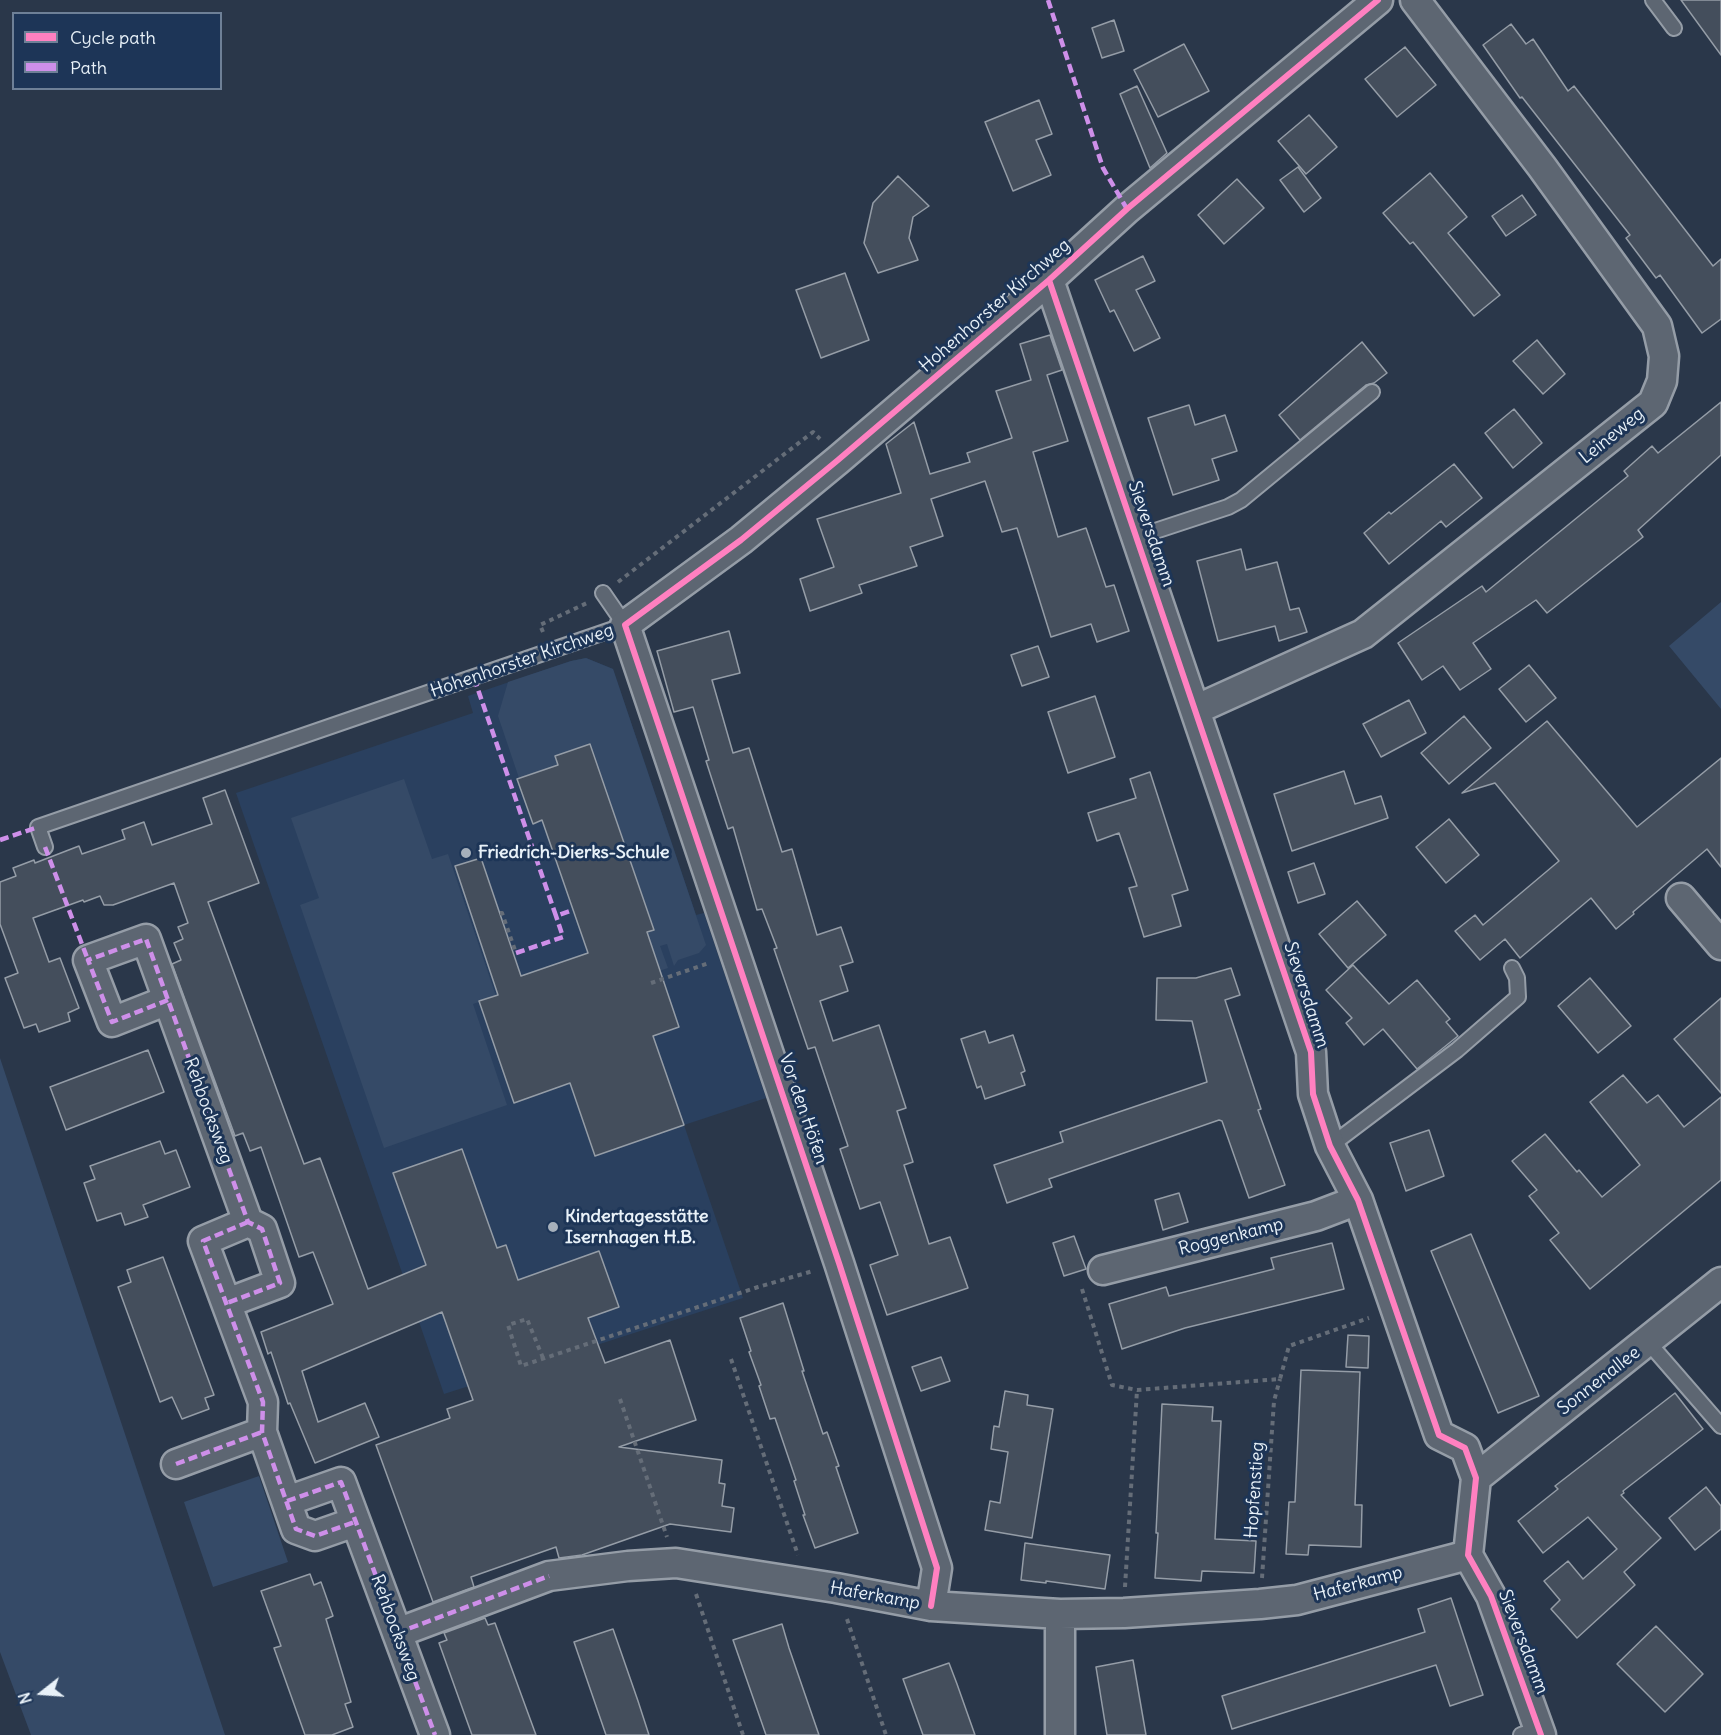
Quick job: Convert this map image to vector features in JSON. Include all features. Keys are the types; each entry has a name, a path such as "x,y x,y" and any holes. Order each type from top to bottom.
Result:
{"street":[{"name":"Hohenhorster Kirchweg","path":"625,625 741,540 838,460 1049,280 1127,209 1378,0"},
{"name":"Leineweg","path":"1195,710 1363,634 1653,403 1662,381 1664,356 1657,326 1542,167 1415,0"},
{"name":"Sieversdamm","path":"1049,280 1311,1052 1313,1094 1330,1146 1358,1200 1439,1435 1465,1448 1476,1478 1468,1555 1491,1596 1534,1733"},
{"name":"Vor den Höfen","path":"625,625 839,1263 937,1568 931,1606"},
{"path":"1680,898 1721,945"},
{"name":"Rehbocksweg","path":"168,1000 248,1222 262,1229 280,1283 227,1304"},
{"name":"Roggenkamp","path":"1103,1270 1316,1216 1358,1200"},
{"path":"248,1222 203,1241 263,1402 262,1432 296,1529 315,1536 355,1522"},
{"name":"Sonnenallee","path":"1476,1478 1721,1282"},
{"path":"176,1464 262,1432"},
{"name":"Rehbocksweg","path":"287,1501 341,1482 435,1735"},
{"name":"Haferkamp","path":"397,1633 549,1576 628,1566 685,1565 836,1588 931,1606 1060,1614 1124,1613 1298,1600 1468,1555"},
{"path":"1060,1614 1060,1735"}],"lane":[{"path":"1653,0 1674,28"},
{"name":"Sieversdamm","path":"1137,537 1228,507 1241,500 1372,392"},
{"path":"603,593 625,625"},
{"name":"Hohenhorster Kirchweg","path":"45,847 38,827 625,625"},
{"path":"1330,1146 1457,1050 1518,997 1518,978 1512,969"},
{"path":"1648,1342 1721,1426"}],"path":[{"path":"549,652 540,625 593,601 813,432 838,460"},
{"path":"500,913 502,913 516,953"},
{"path":"651,983 735,954"},
{"path":"543,1358 527,1319 508,1325 521,1366 758,1287 839,1263"},
{"path":"1103,1270 1097,1279 1080,1284 1113,1385 1137,1390 1280,1379"},
{"path":"731,1359 800,1561 797,1582"},
{"path":"1124,1613 1137,1390"},
{"path":"620,1399 685,1565 743,1735"},
{"path":"836,1588 886,1735"}],"shaded area":[{"path":"1721,602 1721,709 1669,646"},
{"name":"Friedrich-Dierks-Schule","path":"586,658 613,669 696,915 704,913 766,1098 684,1125 743,1298 444,1394 236,793 473,713 468,696"},
{"path":"586,658 613,669 706,945 699,953 678,960 674,966 667,944 660,946 668,968 659,971 634,937 654,929 591,744 556,756 558,765 519,778 498,716 508,682"},
{"path":"404,779 432,859 448,854 496,996 473,1004 507,1105 384,1148 300,905 319,898 291,818"},
{"path":"0,1058 225,1735 31,1735 0,1652"},
{"path":"259,1476 288,1562 213,1587 184,1502"}],"building":[{"path":"1681,0 1721,0 1721,55"},
{"path":"1114,20 1124,51 1102,58 1092,28"},
{"path":"1511,24 1526,44 1533,39 1568,91 1574,86 1713,266 1721,259 1721,319 1702,333 1660,275 1656,278 1626,238 1630,235 1522,97 1520,98 1483,45"},
{"path":"1184,44 1209,91 1158,117 1134,70"},
{"path":"1405,47 1436,85 1397,117 1365,79"},
{"path":"1137,86 1167,153 1150,168 1120,94"},
{"path":"1039,100 1052,134 1036,140 1051,175 1013,191 985,122"},
{"path":"1309,115 1337,147 1306,174 1278,141"},
{"path":"1298,167 1321,198 1304,212 1280,180"},
{"path":"1430,173 1467,217 1448,233 1500,295 1474,316 1413,242 1410,244 1383,213"},
{"path":"898,176 929,206 913,217 909,238 918,260 878,273 864,243 873,203"},
{"path":"1237,179 1264,208 1224,244 1198,215"},
{"path":"1522,195 1536,215 1506,236 1492,216"},
{"path":"1143,256 1155,281 1136,290 1160,338 1134,351 1114,310 1110,312 1095,280"},
{"path":"845,273 869,340 821,358 796,290"},
{"path":"1050,335 1062,370 1047,375 1068,441 1033,452 1058,537 1086,528 1106,587 1114,585 1129,631 1097,642 1091,624 1051,637 1017,528 1002,532 985,481 931,499 943,536 910,547 917,566 859,585 862,593 810,611 800,579 834,567 817,519 901,493 886,444 914,422 930,474 970,462 967,453 1012,438 996,391 1031,380 1020,344"},
{"path":"1537,340 1565,374 1543,394 1513,361"},
{"path":"1362,342 1387,373 1374,383 1366,385 1300,440 1279,415"},
{"path":"1721,402 1721,455 1638,530 1643,537 1547,613 1536,600 1473,643 1491,669 1460,690 1443,666 1422,680 1398,643 1482,586 1486,592 1628,476 1624,471 1652,446 1658,453"},
{"path":"1189,405 1195,425 1225,415 1237,451 1212,459 1219,480 1173,495 1148,418"},
{"path":"1514,409 1542,443 1513,468 1485,433"},
{"path":"1454,464 1482,498 1446,527 1441,521 1389,564 1364,533"},
{"path":"1241,549 1246,570 1277,562 1290,610 1299,608 1307,632 1279,641 1275,626 1218,641 1197,561"},
{"path":"729,631 740,673 712,680 733,753 749,748 782,852 792,849 817,935 841,927 853,962 840,966 848,991 820,1001 833,1041 879,1025 906,1108 897,1111 913,1162 904,1165 929,1244 950,1237 968,1288 887,1315 870,1265 898,1255 880,1202 860,1209 840,1149 848,1146 815,1047 808,1049 774,949 777,948 762,909 757,910 733,827 728,829 706,761 709,760 693,707 674,712 657,651"},
{"path":"1038,646 1049,677 1022,686 1011,655"},
{"path":"1529,665 1556,698 1526,722 1499,689"},
{"path":"1095,696 1115,757 1068,773 1048,712"},
{"path":"1409,700 1426,733 1381,757 1363,724"},
{"path":"1464,716 1491,748 1449,784 1421,753"},
{"path":"1547,721 1637,827 1721,758 1721,867 1707,849 1616,929 1591,898 1520,958 1505,939 1480,960 1455,931 1475,915 1483,925 1559,861 1495,783 1462,793"},
{"path":"590,744 654,930 647,932 679,1027 653,1036 684,1125 595,1156 570,1083 514,1103 479,1001 498,995 455,866 481,858 521,976 588,953 542,820 533,824 517,779 558,765 555,756"},
{"path":"1344,771 1355,804 1381,796 1388,818 1292,851 1274,794"},
{"path":"1150,772 1188,890 1172,895 1181,926 1144,937 1129,888 1137,886 1119,833 1097,841 1088,813 1136,798 1130,779"},
{"path":"225,790 259,883 208,902 304,1164 320,1158 368,1289 426,1265 393,1173 462,1149 497,1248 506,1245 518,1280 599,1251 619,1307 588,1318 605,1363 670,1340 696,1420 619,1447 722,1460 719,1483 725,1484 722,1506 734,1508 731,1532 670,1524 582,1555 559,1558 556,1547 471,1577 474,1587 433,1602 376,1445 450,1418 447,1409 473,1400 442,1312 302,1371 318,1422 365,1403 379,1437 315,1463 290,1403 288,1404 271,1352 268,1354 261,1332 333,1304 313,1252 299,1257 261,1147 250,1151 243,1133 235,1136 172,964 181,960 174,943 183,939 178,927 188,923 174,883 113,905 104,905 100,896 33,918 49,962 60,958 79,1008 68,1013 70,1021 39,1032 36,1024 24,1028 5,978 18,973 0,924 0,882 16,876 13,868 34,860 35,863 79,846 82,854 125,839 122,830 144,822 152,845 212,824 203,798"},
{"path":"1449,819 1479,855 1446,883 1416,847"},
{"path":"1314,863 1325,894 1298,903 1288,872"},
{"path":"1357,901 1386,935 1348,968 1319,934"},
{"path":"1353,965 1389,1004 1417,980 1450,1019 1446,1022 1458,1036 1417,1069 1383,1029 1364,1045 1346,1023 1352,1018 1326,990"},
{"path":"1231,968 1240,995 1225,1000 1261,1109 1258,1110 1285,1185 1249,1198 1222,1121 1219,1120 1049,1179 1052,1187 1007,1203 994,1165 1063,1142 1060,1132 1207,1082 1192,1021 1156,1020 1157,978 1196,978"},
{"path":"1590,978 1631,1026 1598,1053 1558,1006"},
{"path":"1721,998 1721,1093 1674,1039"},
{"path":"985,1031 989,1043 1013,1035 1025,1071 1021,1073 1025,1085 985,1099 981,1086 977,1088 961,1039"},
{"path":"148,1050 164,1092 66,1130 50,1087"},
{"path":"1623,1075 1647,1103 1658,1095 1684,1127 1721,1097 1721,1180 1590,1289 1550,1240 1559,1233 1529,1196 1537,1190 1512,1161 1545,1134 1602,1197 1640,1165 1590,1102"},
{"path":"1429,1130 1444,1176 1406,1191 1390,1143"},
{"path":"160,1141 165,1154 176,1150 190,1187 143,1205 148,1217 125,1225 121,1213 97,1221 84,1183 95,1179 90,1166"},
{"path":"1179,1193 1188,1222 1163,1230 1155,1200"},
{"path":"1471,1234 1539,1396 1498,1413 1431,1251"},
{"path":"1074,1236 1086,1269 1064,1276 1053,1243"},
{"path":"1332,1243 1344,1289 1185,1328 1122,1349 1109,1304 1166,1287 1169,1296 1274,1269 1271,1258"},
{"path":"163,1257 214,1395 205,1398 209,1409 182,1419 172,1397 160,1402 118,1287 131,1282 127,1270"},
{"path":"783,1303 804,1371 802,1371 823,1434 827,1432 839,1466 836,1467 858,1533 815,1548 803,1515 805,1515 794,1481 796,1480 775,1418 770,1419 759,1386 761,1385 740,1318"},
{"path":"1348,1335 1369,1336 1368,1368 1346,1367"},
{"path":"941,1357 950,1381 921,1391 912,1367"},
{"path":"1301,1370 1360,1372 1355,1505 1362,1505 1361,1547 1309,1545 1308,1555 1286,1554 1289,1502 1295,1502"},
{"path":"1005,1391 1028,1395 1027,1405 1053,1409 1032,1538 985,1530 990,1501 1000,1503 1008,1452 991,1449 994,1426 999,1427"},
{"path":"1675,1393 1703,1429 1623,1491 1621,1495 1661,1538 1624,1572 1635,1585 1577,1638 1551,1609 1560,1600 1544,1581 1568,1561 1583,1579 1617,1549 1588,1517 1543,1553 1518,1521 1558,1489 1555,1486"},
{"path":"1162,1404 1213,1407 1212,1421 1221,1421 1215,1539 1256,1541 1254,1573 1202,1571 1201,1581 1155,1578"},
{"path":"1706,1487 1721,1506 1721,1529 1695,1550 1669,1518"},
{"path":"1025,1543 1110,1555 1105,1589 1021,1580"},
{"path":"310,1574 314,1585 321,1582 333,1616 326,1619 351,1702 345,1704 353,1727 332,1735 305,1735 274,1648 281,1646 261,1591"},
{"path":"1451,1598 1483,1695 1450,1706 1436,1665 1232,1729 1222,1696 1425,1632 1418,1609"},
{"path":"485,1618 488,1625 495,1623 536,1735 472,1735 439,1643 447,1640 444,1633"},
{"path":"782,1624 819,1735 766,1735 733,1640"},
{"path":"1656,1626 1703,1674 1665,1712 1617,1664"},
{"path":"613,1629 649,1735 606,1735 574,1642"},
{"path":"1133,1660 1146,1735 1107,1735 1096,1667"},
{"path":"949,1663 975,1735 923,1735 903,1679"}],"marked path":[{"path":"1048,0 1103,168 1127,209"},
{"path":"474,678 556,916 573,910"},
{"path":"0,840 38,827"},
{"path":"45,847 88,960"},
{"path":"516,953 563,937 556,916"},
{"path":"168,1000 112,1022 88,960 146,939 168,1000 248,1222 262,1229 280,1283 227,1303"},
{"path":"248,1222 203,1241 263,1402 262,1432 296,1529 315,1536 355,1522"},
{"path":"176,1464 262,1432"},
{"path":"287,1501 341,1482 435,1735"},
{"path":"397,1633 549,1576"}],"cycle path":[{"path":"931,1606 937,1568 839,1263 625,625 741,540 838,460 1049,280 1127,209 1378,0"},
{"path":"1049,280 1311,1052 1313,1094 1330,1146 1358,1200 1439,1435 1465,1448 1476,1478 1468,1555 1491,1596 1541,1735"}],"place":[{"name":"Friedrich-Dierks-Schule","path":"466,853"},
{"name":"Kindertagesstätte Isernhagen H.B.","path":"553,1227"}]}
